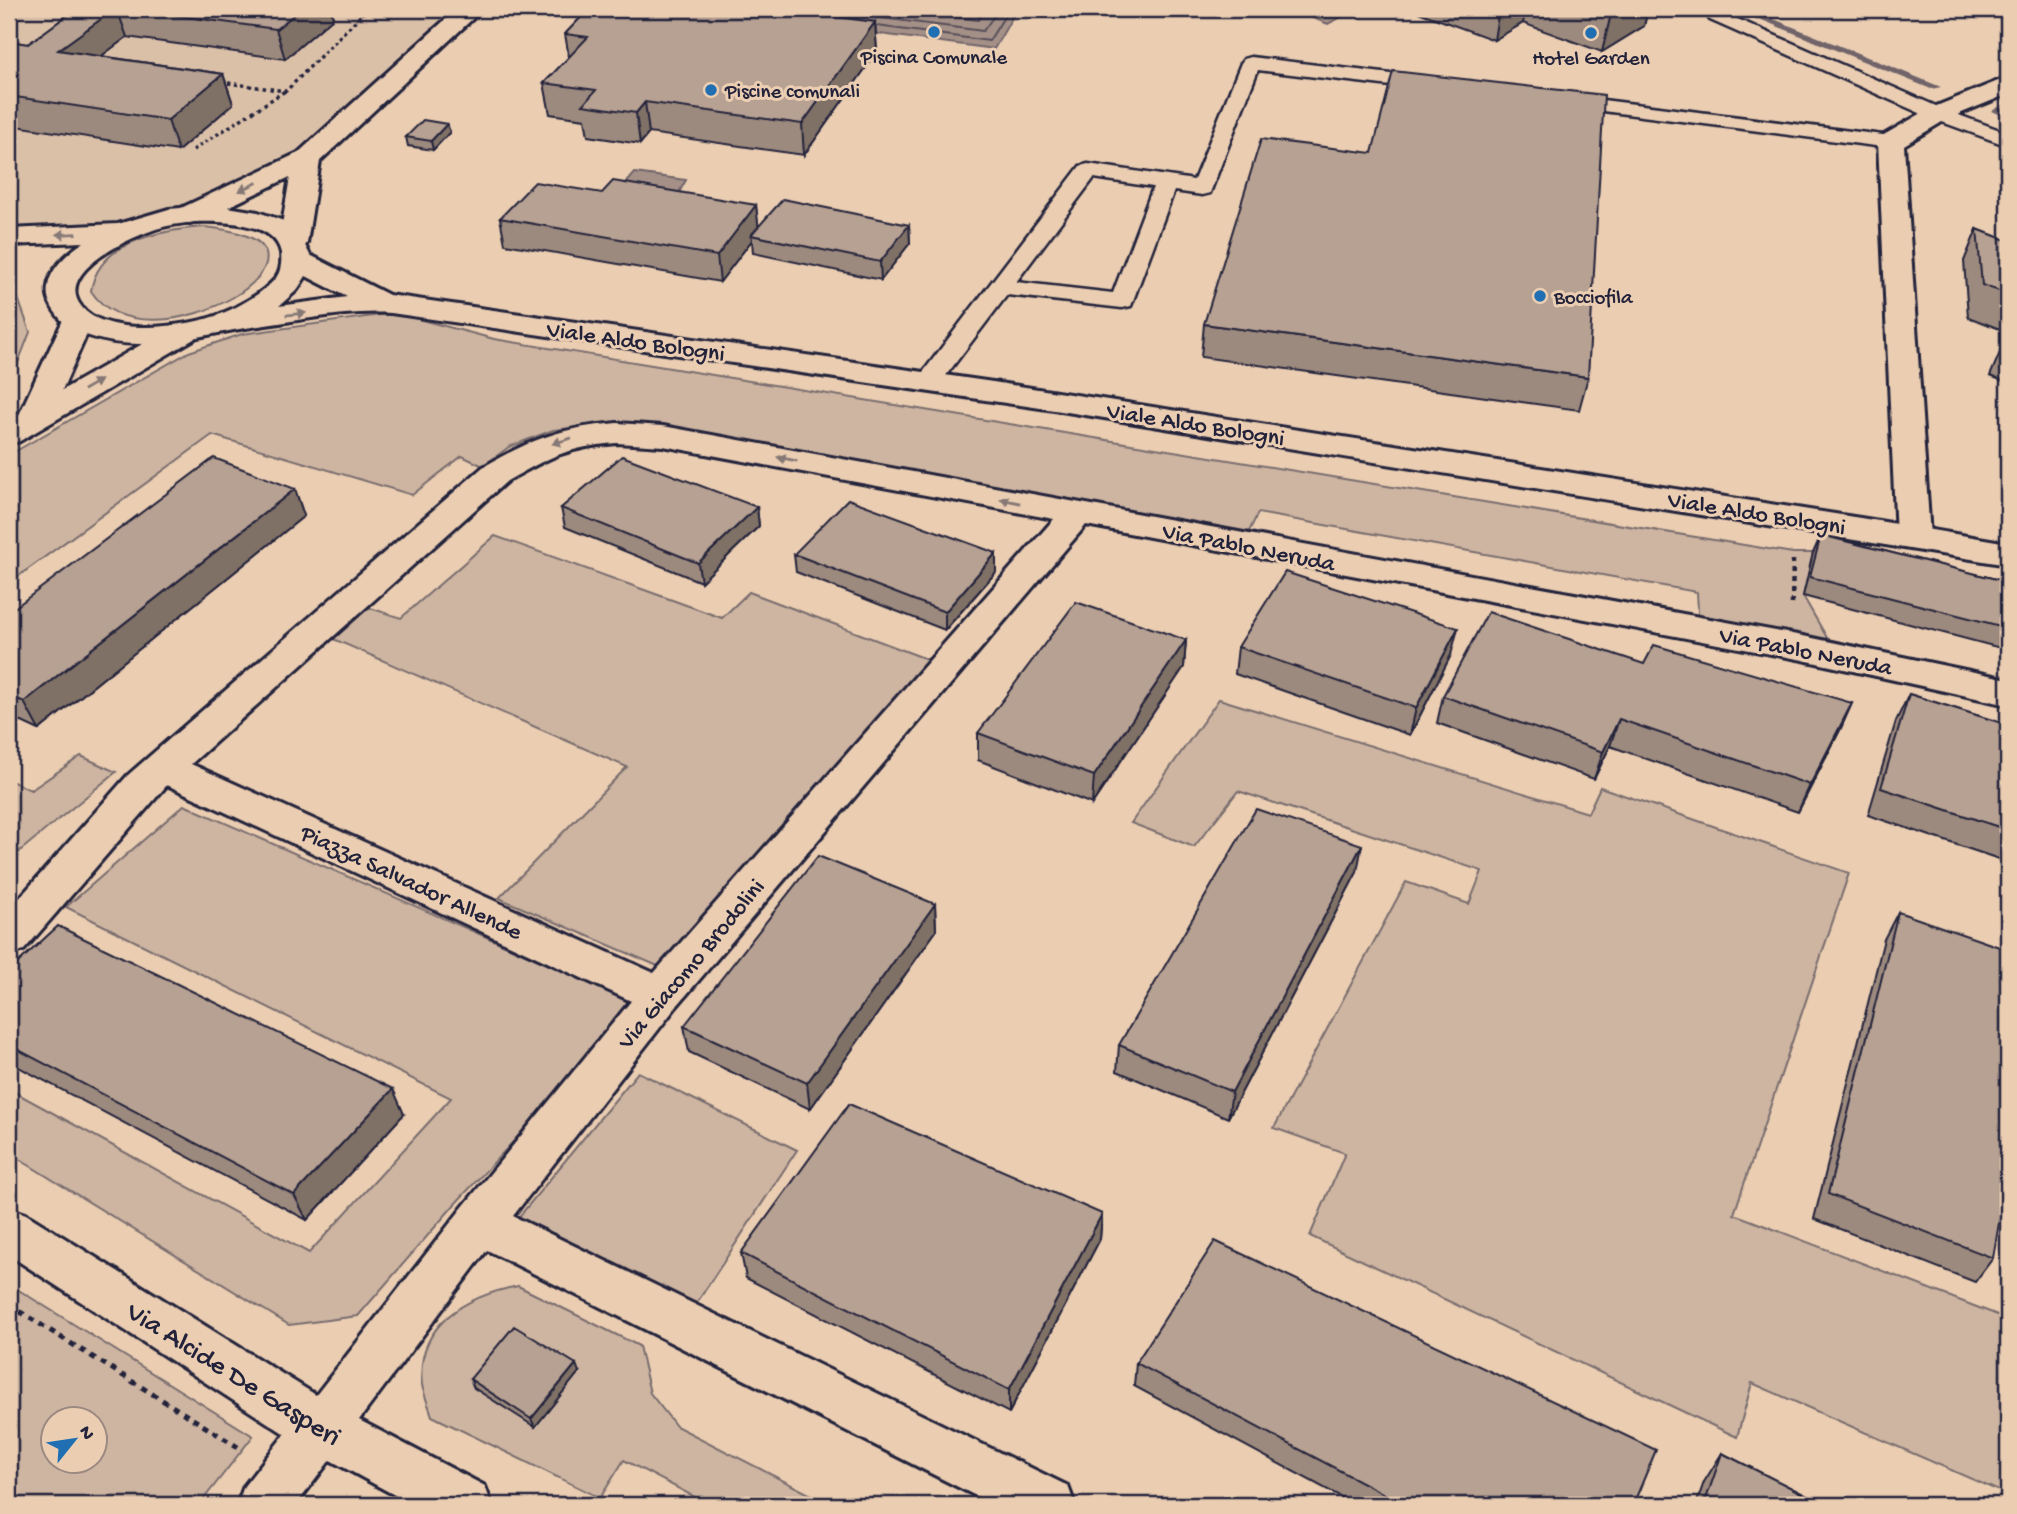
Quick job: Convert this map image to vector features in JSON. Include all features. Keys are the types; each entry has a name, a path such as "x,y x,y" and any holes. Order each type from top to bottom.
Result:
{"street":[{"path":"37,265 78,260 97,245 123,232 155,221 188,215 307,159 471,9"},
{"path":"1913,537 1891,142 1938,114 2008,85"},
{"path":"229,321 256,309 277,293 291,277 307,159"},
{"name":"Viale Aldo Bologni","path":"188,215 223,214 254,219 278,229 295,252 383,304"},
{"path":"9,237 123,232"},
{"path":"37,265 61,293 65,308 78,320 97,330 122,335 183,333"},
{"name":"Viale Aldo Bologni","path":"183,333 229,321 383,304 929,381 2008,554"},
{"path":"21,426 78,320"},
{"path":"21,426 183,333"},
{"name":"Via Pablo Neruda","path":"163,767 495,474 540,448 578,436 650,433 1803,648 2008,692"},
{"name":"Via Giacomo Brodolini","path":"263,1505 479,1223 661,995 1077,514"},
{"path":"9,938 142,785 163,767"},
{"name":"Piazza Salvador Allende","path":"163,767 661,995"},
{"path":"479,1223 1049,1505"},
{"name":"Via Alcide De Gasperi","path":"9,1229 322,1428 466,1505"}],"lane":[{"path":"1717,16 1938,114 2008,140"},
{"path":"929,381 1088,171 1202,188 1251,63 1456,88"},
{"path":"1538,98 1891,142"},
{"path":"1000,287 1122,301 1166,183"}],"path":[{"path":"9,9 18,10"},
{"path":"193,150 286,91 363,13 335,9"},
{"path":"9,18 18,10"},
{"path":"218,81 286,91"},
{"path":"1803,648 1791,609 1793,553 1813,521"},
{"path":"9,1304 248,1453"}],"shaded area":[{"path":"9,9 471,9 307,159 123,232 9,237"},
{"path":"204,227 251,238 266,256 258,277 233,297 197,313 157,320 119,314 91,291 96,274 106,260 134,241 170,231"},
{"path":"9,290 18,298 30,332 9,386"},
{"path":"395,313 494,339 1793,553 1813,553 1803,596 1837,655 1699,629 1697,592 1258,513 1243,544 663,436 627,422 553,430 509,447 483,466 462,456 412,495 212,435 9,583 9,455 189,352 242,334"},
{"path":"495,536 722,618 749,592 945,666 679,975 499,898 627,767 315,631 348,601 401,618"},
{"path":"1219,699 1588,813 1600,787 1849,873 1734,1214 2008,1319 2008,1495 1752,1383 1737,1437 1310,1236 1345,1153 1274,1128 1406,882 1469,904 1482,871 1238,791 1194,847 1131,823"},
{"path":"81,756 116,772 9,860 9,780 31,790"},
{"path":"184,805 630,1000 523,1131 455,1204 358,1316 289,1325 9,1153 9,1089 309,1253 451,1098 66,907"},
{"path":"638,1072 797,1150 683,1324 504,1235"},
{"path":"9,1284 253,1436 199,1505 9,1505"},
{"path":"518,1286 639,1346 650,1393 676,1426 831,1505 710,1505 624,1460 600,1498 432,1416 422,1385 422,1364 427,1345 436,1330 448,1316 463,1306 480,1297"}],"water":[{"name":"Piscina Comunale","path":"741,9 1017,9 994,49 735,15"},
{"path":"1290,9 1334,9 1347,14 1328,24"},
{"path":"635,173 686,180 677,196 621,189"}],"building":[{"path":"76,9 115,9 58,50 223,74 168,120 9,96 9,41 28,44"},
{"path":"127,9 301,9 276,29"},
{"name":"Piscine comunali","path":"589,9 773,9 875,22 802,124 645,102 636,113 583,105 596,90 544,83 588,37 565,34"},
{"path":"1598,9 1619,9 1611,14"},
{"path":"1393,71 1604,95 1588,377 1204,324 1261,139 1372,153"},
{"path":"423,120 447,124 431,141 406,137"},
{"path":"613,181 756,205 717,256 500,218 535,182 602,193"},
{"path":"783,199 909,225 880,262 751,235"},
{"path":"1977,229 2008,241 2008,294 1982,285"},
{"path":"622,456 757,507 698,563 561,508"},
{"path":"214,458 295,489 24,702 9,695 9,612"},
{"path":"848,499 996,553 945,612 794,554"},
{"path":"1821,535 2008,582 2008,628 1810,577"},
{"path":"1285,572 1458,628 1416,708 1238,647"},
{"path":"1076,602 1186,640 1094,776 978,733"},
{"path":"1488,612 1644,664 1654,645 1852,703 1810,785 1619,719 1603,752 1443,696"},
{"path":"1909,694 2008,725 2008,830 1881,788"},
{"path":"1256,809 1362,845 1232,1092 1119,1045"},
{"path":"818,856 935,904 807,1083 684,1026"},
{"path":"1898,912 2008,950 2008,1171 1993,1258 1828,1194"},
{"path":"58,926 393,1089 294,1195 9,1045 9,971"},
{"path":"849,1104 1102,1214 1009,1390 741,1253"},
{"path":"1215,1241 1656,1450 1633,1505 1405,1505 1136,1363"},
{"path":"514,1326 576,1364 531,1419 470,1379"},
{"path":"1722,1453 1825,1505 1704,1505"}],"waterway":[{"path":"1740,9 1935,87"},
{"path":"1998,111 2008,115"}],"place":[{"name":"Piscina Comunale","path":"934,32"},
{"name":"Hotel Garden","path":"1591,33"},
{"name":"Piscine comunali","path":"711,90"},
{"name":"Bocciofila","path":"1540,296"}]}
